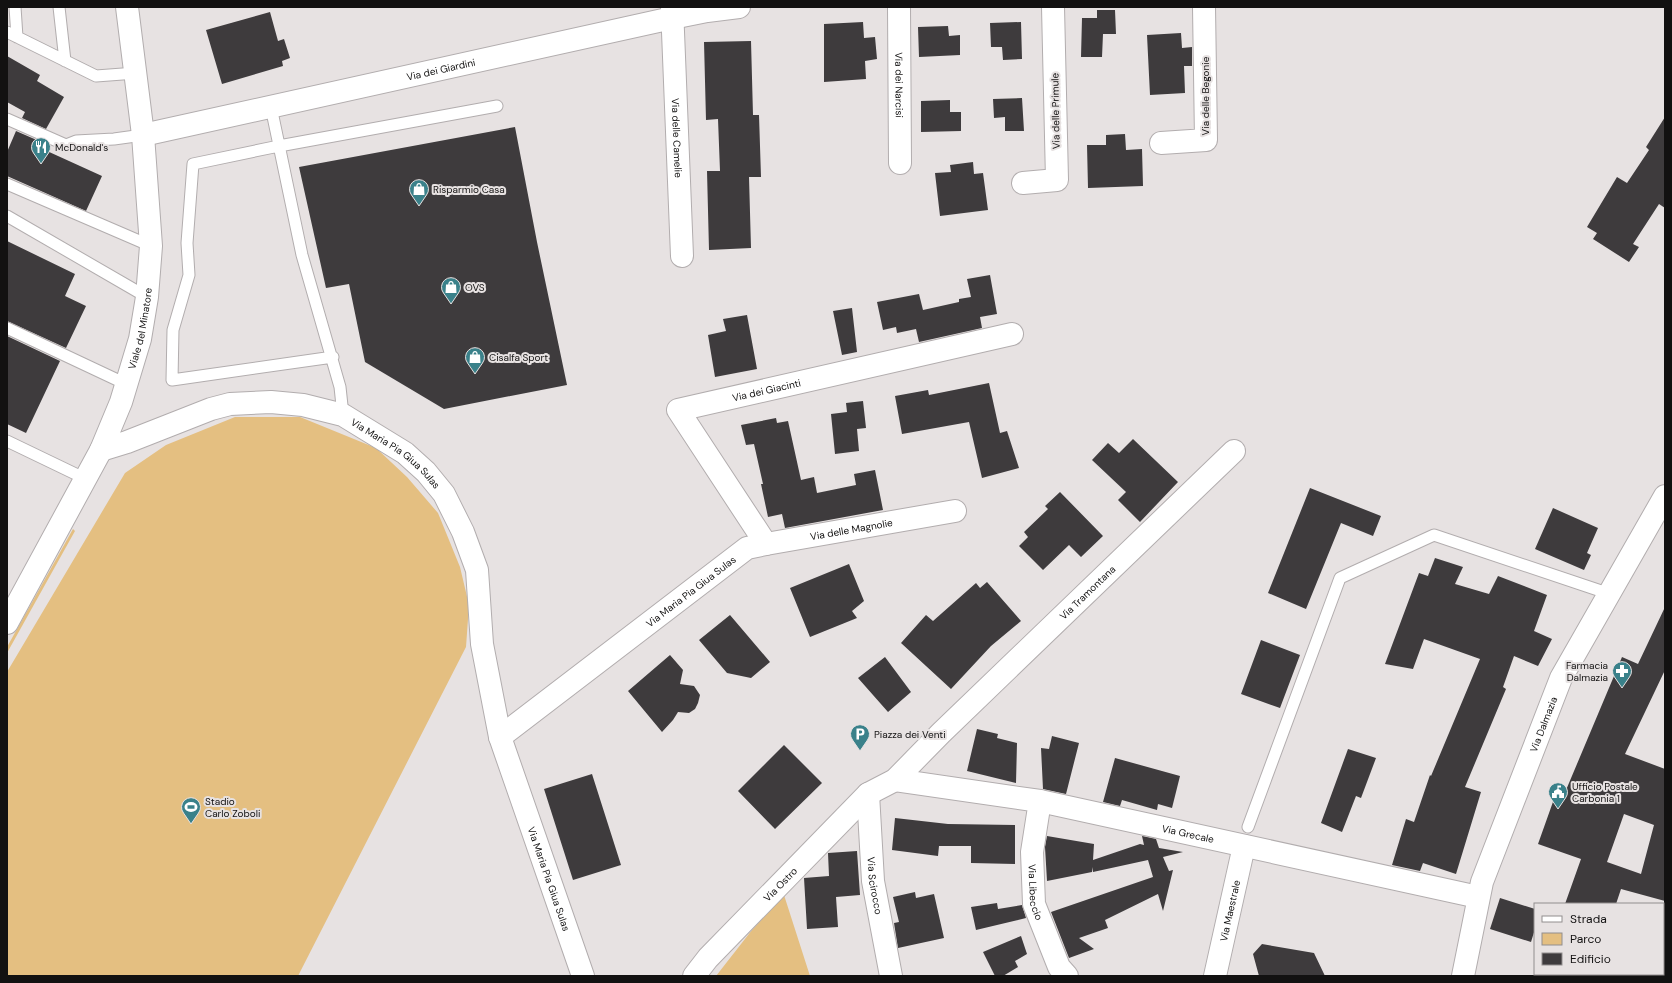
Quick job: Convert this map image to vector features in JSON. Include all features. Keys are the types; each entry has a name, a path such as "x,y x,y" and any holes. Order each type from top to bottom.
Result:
{"street":[{"name":"Viale del Minatore","path":"7,622 102,450 121,402 140,340 147,297 150,246 143,135 127,7"},
{"name":"Via dei Giardini","path":"143,135 271,107 672,13 739,7"},
{"name":"Via dei Narcisi","path":"899,7 900,164"},
{"name":"Via delle Primule","path":"1023,183 1057,180 1053,7"},
{"name":"Via delle Begonie","path":"1161,143 1206,140 1204,7"},
{"name":"Via delle Camelie","path":"672,13 682,256"},
{"name":"Via dei Giacinti","path":"757,546 678,410 1012,334"},
{"name":"Via Maria Pia Giua Sulas","path":"102,450 128,442 210,409 230,404 271,402 303,405 343,415 405,453 426,472 444,494 463,532 477,570 482,644 500,737 583,976"},
{"name":"Via Tramontana","path":"895,780 941,733 1234,451"},
{"name":"Via Dalmazia","path":"1463,976 1482,882 1561,678 1665,496"},
{"name":"Via delle Magnolie","path":"757,546 955,511"},
{"name":"Via Maria Pia Giua Sulas","path":"500,737 757,546"},
{"name":"Via Grecale","path":"895,780 1040,801 1246,836 1478,898"},
{"path":"868,794 895,780"},
{"name":"Via Ostro","path":"694,976 708,958 868,794"},
{"name":"Via Scirocco","path":"868,794 873,881 891,976"},
{"name":"Via Libeccio","path":"1040,801 1032,852 1034,904 1059,968 1067,976"},
{"name":"Via Maestrale","path":"1215,976 1246,836"}],"lane":[{"path":"15,7 17,37"},
{"path":"59,7 65,61"},
{"path":"7,32 96,76 136,73"},
{"path":"333,357 172,380 173,330 189,275 187,243 193,164 279,146 497,106"},
{"path":"271,107 302,255 333,357 340,387 343,415"},
{"path":"7,120 66,145 76,140 114,139 143,135"},
{"path":"7,184 150,246"},
{"path":"7,216 147,297"},
{"path":"7,328 126,384"},
{"path":"7,441 86,479"},
{"path":"1246,836 1340,578 1434,535 1610,594"}],"green space":[{"name":"Stadio Carlo Zoboli","path":"235,417 300,417 376,448 407,477 438,513 460,567 469,605 466,647 298,976 7,976 7,672 125,473 166,445"},
{"path":"73,529 75,531 7,653 7,647"},
{"path":"784,895 810,976 716,976 752,930"}],"building":[{"path":"1097,10 1115,10 1116,34 1103,34 1102,57 1081,57 1082,18 1097,18"},
{"path":"270,12 278,41 284,39 290,58 282,61 283,66 222,84 206,30"},
{"path":"863,22 864,38 875,37 877,59 865,61 866,79 824,82 824,24"},
{"path":"1021,22 1022,59 1003,60 1002,47 991,47 990,23"},
{"path":"948,26 949,36 960,35 960,55 919,57 918,27"},
{"path":"1181,33 1182,48 1192,47 1192,66 1184,66 1185,93 1150,95 1147,35"},
{"path":"751,41 753,115 759,115 761,177 749,177 751,248 709,250 707,171 720,171 718,119 706,120 704,42"},
{"path":"7,56 40,75 37,81 64,97 46,129 22,118 25,112 7,102"},
{"path":"1022,98 1024,131 1005,131 1005,117 994,118 993,99"},
{"path":"950,100 950,112 961,112 961,131 921,132 921,101"},
{"path":"1665,117 1665,208 1659,204 1633,244 1639,247 1629,262 1593,239 1597,233 1587,227 1617,177 1627,183 1649,150 1646,147"},
{"path":"515,127 567,385 444,409 365,362 349,284 326,288 299,167"},
{"name":"McDonald's","path":"16,131 39,141 36,146 102,176 86,211 7,176 7,152"},
{"path":"1125,134 1126,150 1142,149 1143,186 1088,188 1087,145 1106,145 1106,135"},
{"path":"973,162 974,174 983,173 988,210 940,216 935,173 951,172 950,165"},
{"path":"7,241 75,274 65,296 86,306 66,348 7,321"},
{"path":"990,275 997,314 980,317 982,328 919,342 916,329 897,333 896,327 883,330 877,302 919,294 923,310 959,302 959,299 971,297 967,279"},
{"path":"852,308 857,352 842,355 833,311"},
{"path":"747,315 757,369 715,377 708,335 726,331 723,319"},
{"path":"7,336 60,361 26,433 7,424"},
{"path":"989,383 1000,433 1007,431 1019,468 982,478 969,422 902,434 895,396 928,390 929,395"},
{"path":"863,401 866,428 857,429 859,451 835,454 831,414 847,412 846,403"},
{"path":"776,418 777,423 788,421 801,480 814,477 817,493 856,485 854,474 875,470 883,510 785,528 782,514 768,517 761,484 763,484 754,444 746,445 741,425"},
{"path":"1133,439 1178,482 1140,522 1118,500 1126,492 1092,460 1108,443 1119,453"},
{"path":"1310,488 1381,516 1373,536 1341,523 1306,609 1268,593"},
{"path":"1060,492 1103,536 1081,557 1069,545 1043,570 1019,546 1028,537 1024,532 1048,509 1045,506"},
{"path":"1553,508 1598,528 1587,553 1591,555 1584,570 1535,549"},
{"path":"1435,558 1463,567 1455,584 1489,594 1498,576 1547,595 1534,631 1552,639 1538,666 1514,656 1503,687 1506,689 1465,787 1481,792 1456,874 1423,863 1420,871 1392,865 1406,819 1414,822 1430,775 1431,776 1480,659 1424,639 1413,669 1385,664 1419,573 1428,576"},
{"path":"849,564 864,601 852,611 857,618 810,637 790,588"},
{"path":"987,582 1021,621 991,646 951,689 901,643 926,615 933,621 976,583 980,588"},
{"path":"1665,607 1665,670 1625,754 1665,769 1665,901 1621,889 1616,903 1565,903 1581,859 1538,844 1554,799 1561,802 1622,657 1638,664","holes":["1624,814 1654,825 1641,874 1607,862"]},
{"path":"730,615 770,662 751,678 727,673 699,640"},
{"path":"1261,640 1300,655 1280,708 1241,694"},
{"path":"670,655 683,670 680,684 694,686 700,695 695,709 689,713 678,712 662,732 628,691"},
{"path":"885,657 911,692 888,712 858,678"},
{"path":"977,729 998,734 997,738 1017,743 1016,783 967,771"},
{"path":"1052,736 1079,743 1066,794 1043,789 1041,748 1049,749"},
{"path":"784,745 822,783 775,829 738,791"},
{"path":"1348,749 1376,758 1361,798 1356,796 1342,832 1321,823"},
{"path":"1115,758 1180,776 1172,808 1158,804 1157,810 1122,800 1120,806 1103,802"},
{"path":"592,774 621,865 573,880 544,789"},
{"path":"895,818 948,824 1015,825 1015,864 971,863 971,846 939,846 938,856 892,850"},
{"path":"1047,836 1094,844 1093,860 1140,844 1144,845 1142,836 1156,839 1159,848 1183,852 1163,857 1169,871 1173,870 1163,911 1158,894 1105,920 1108,928 1079,938 1094,949 1069,958 1051,912 1153,877 1148,860 1093,872 1092,867 1092,872 1047,881 1045,847"},
{"path":"857,851 860,895 836,897 838,927 807,929 804,878 829,876 828,853"},
{"path":"915,892 916,898 934,894 944,938 898,948 894,923 899,922 893,897"},
{"path":"1500,898 1534,909 1534,932 1531,942 1490,929"},
{"path":"997,903 998,909 1022,905 1026,918 976,930 971,907"},
{"path":"1021,936 1027,954 1015,961 1018,967 1003,976 995,976 983,952"},
{"path":"1262,944 1314,953 1325,976 1259,976 1253,954"}],"place":[{"name":"McDonald's","path":"41,164"},
{"name":"Risparmio Casa","path":"419,206"},
{"name":"OVS","path":"451,304"},
{"name":"Cisalfa Sport","path":"475,374"},
{"name":"Farmacia Dalmazia","path":"1622,688"},
{"name":"Piazza dei Venti","path":"860,751"},
{"name":"Ufficio Postale Carbonia 1","path":"1558,809"},
{"name":"Stadio Carlo Zoboli","path":"191,824"}]}
